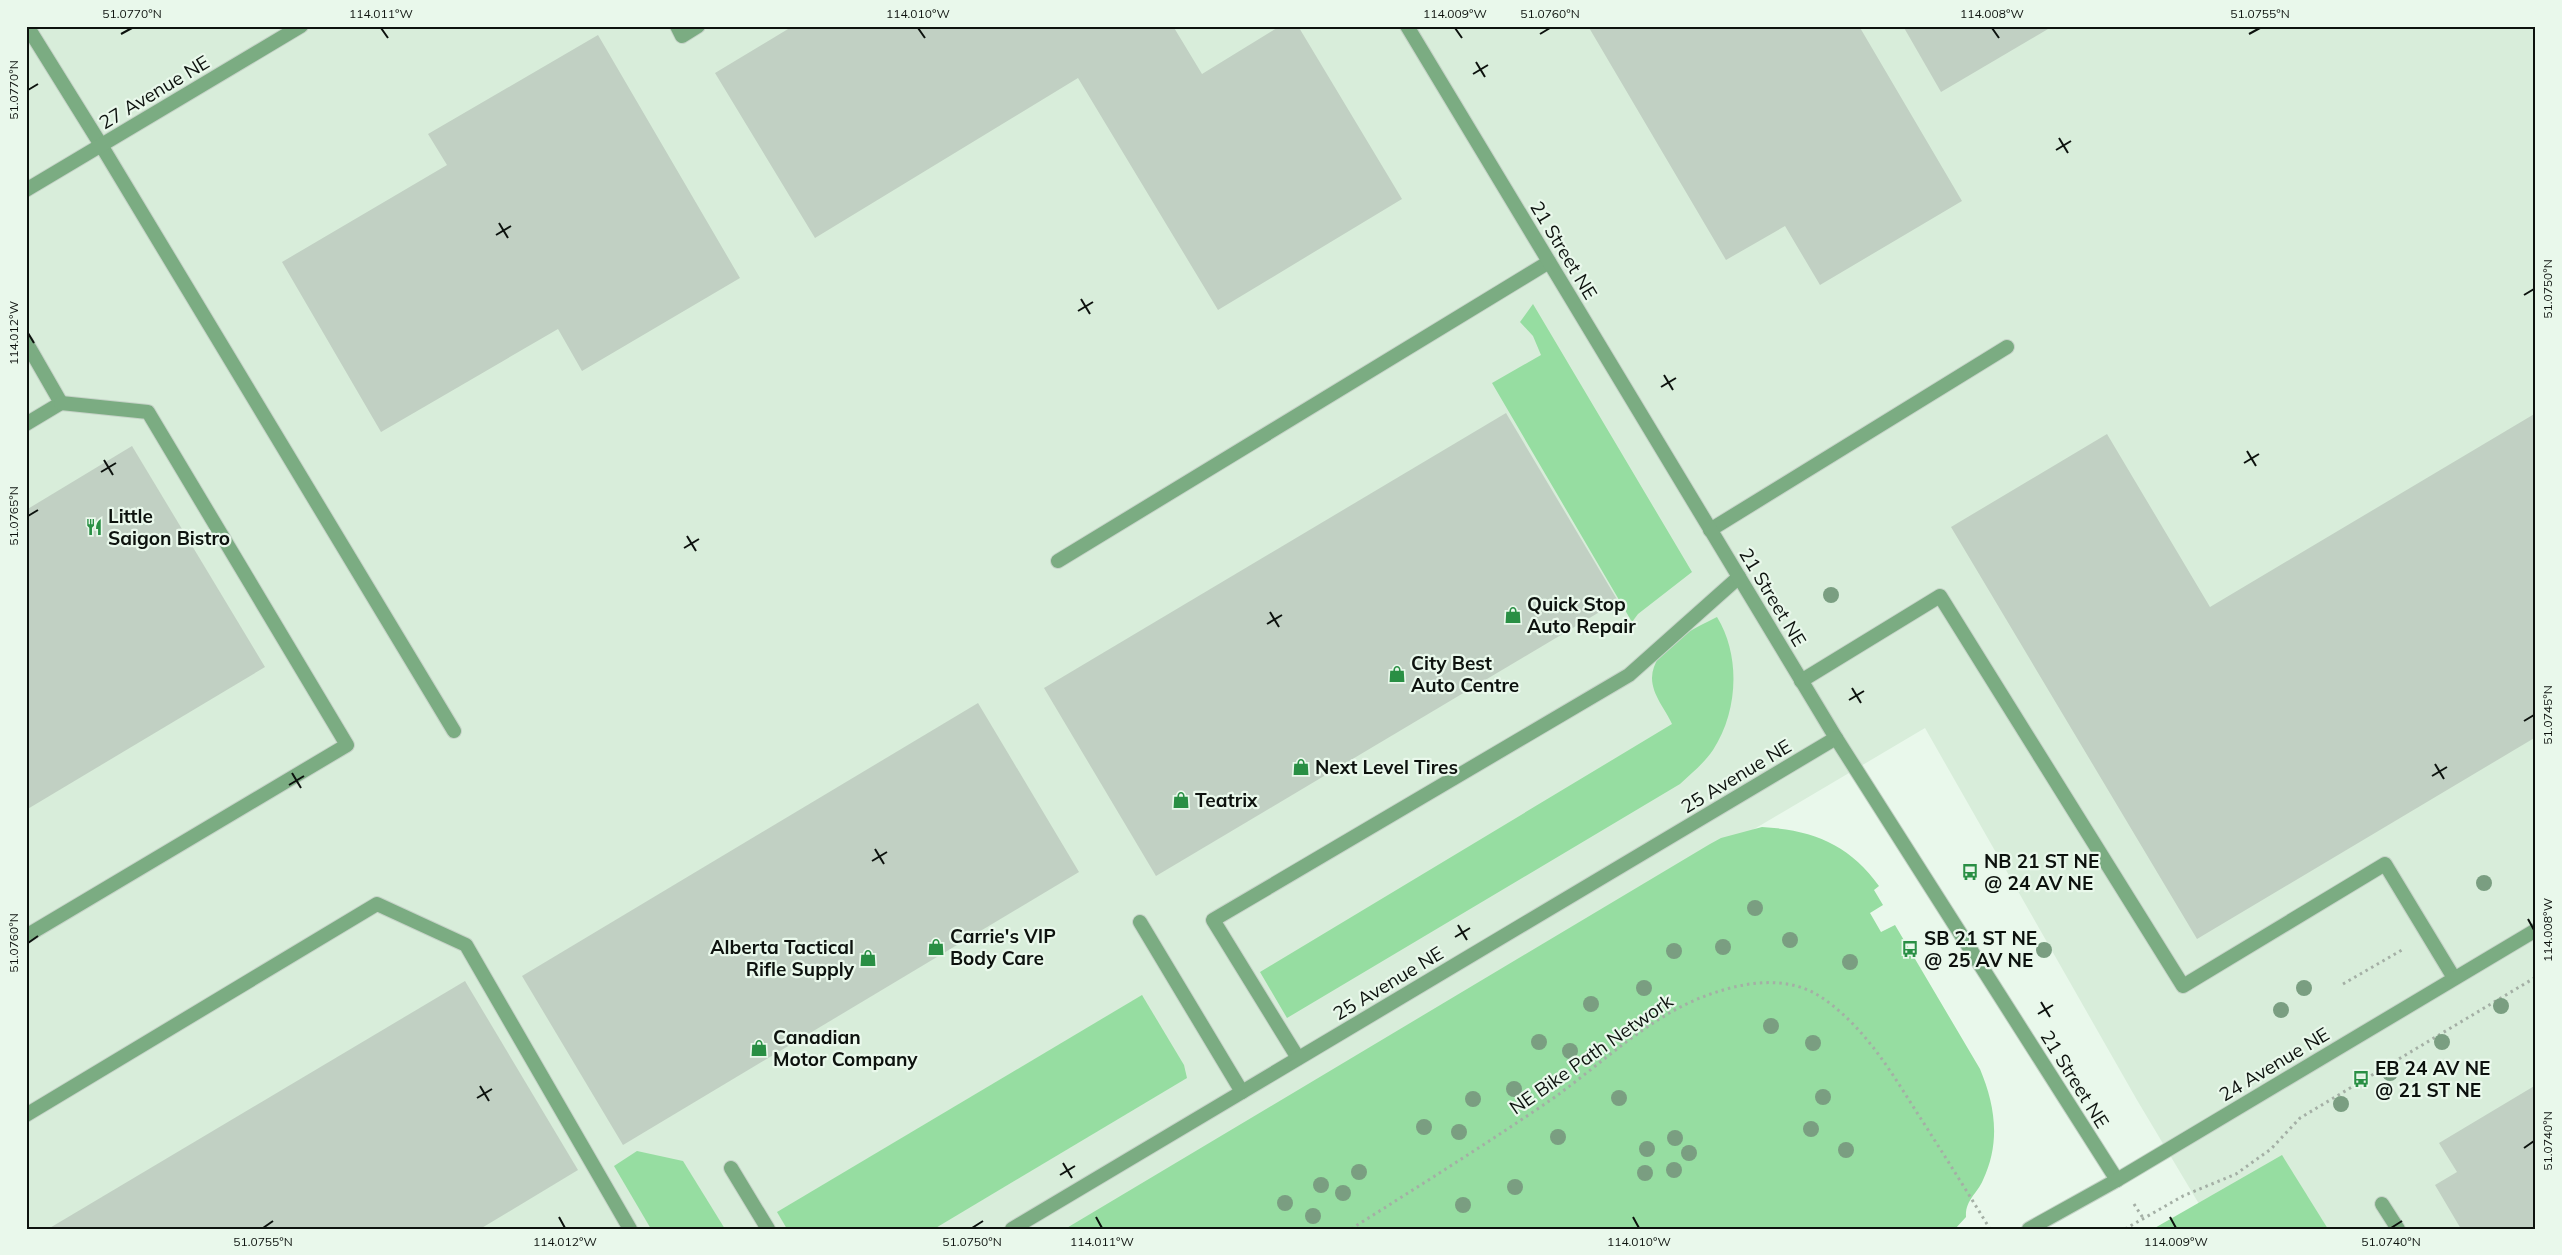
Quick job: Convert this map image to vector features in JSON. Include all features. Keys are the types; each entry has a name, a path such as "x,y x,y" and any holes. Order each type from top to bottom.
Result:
{"street":[{"path":"28,26 454,731"},
{"name":"27 Avenue NE","path":"26,190 301,26"},
{"path":"677,26 682,36 698,26"},
{"name":"21 Street NE","path":"1407,26 1836,738 2117,1180"},
{"path":"1058,561 1549,262"},
{"path":"26,342 61,403"},
{"path":"1710,530 2007,347"},
{"path":"26,424 61,403 148,412 347,745 26,936"},
{"path":"1298,1058 1213,920 1629,675 1739,577"},
{"path":"1801,681 1940,596 2183,986 2386,864 2454,978"},
{"name":"25 Avenue NE","path":"1012,1229 1836,738"},
{"path":"26,1116 377,904 466,945 630,1229"},
{"path":"1140,922 1242,1092"},
{"name":"24 Avenue NE","path":"2029,1229 2117,1180 2536,930"},
{"path":"731,1168 768,1229"},
{"path":"2382,1204 2398,1229"}],"path":[{"path":"2343,984 2428,935"},
{"path":"2125,1229 2183,1196 2236,1174 2271,1148 2300,1118 2536,977"},
{"name":"NE Bike Path Network","path":"1351,1229 1547,1102 1662,1018 1699,998 1743,984 1768,982 1793,986 1819,996 1846,1016 1874,1048 1990,1229"}],"shaded area":[{"path":"26,26 2536,26 2536,1229 2214,1229 2137,1100 1925,728 1079,1229 26,1229"}],"green space":[{"path":"1533,304 1692,572 1638,614 1632,622 1492,383 1541,355 1533,336 1520,322"},
{"path":"1717,617 1725,632 1733,666 1732,702 1728,719 1721,735 1713,750 1702,764 1680,784 1287,1018 1260,972 1672,724 1654,690 1652,678 1654,667 1659,657 1676,640"},
{"path":"1762,827 1798,832 1828,842 1855,859 1867,872 1879,886 1874,890 1883,905 1870,913 1881,932 1895,925 1980,1069 1992,1110 1994,1138 1992,1152 1989,1166 1981,1185 1967,1206 1966,1217 1955,1229 1065,1229 1710,844 1721,838"},
{"path":"1142,995 1184,1065 1187,1078 934,1229 787,1229 777,1212"},
{"path":"637,1151 683,1161 725,1229 651,1229 614,1166"},
{"path":"2282,1155 2328,1229 2153,1229"}],"building":[{"path":"793,26 1173,26 1202,74 1280,26 1298,26 1402,199 1218,310 1078,78 815,238 715,73"},
{"path":"1588,26 1859,26 1962,201 1820,285 1785,226 1726,260"},
{"path":"1903,26 2053,26 1941,92"},
{"path":"598,35 740,278 582,371 558,329 381,432 282,262 447,165 428,134"},
{"path":"1506,413 1618,601 1156,876 1044,688"},
{"path":"2536,413 2536,737 2197,939 1951,527 2107,434 2210,607"},
{"path":"132,446 265,667 26,810 26,510"},
{"path":"978,703 1079,872 623,1145 522,976"},
{"path":"465,981 578,1170 480,1229 48,1229"},
{"path":"2536,1085 2536,1229 2461,1229 2435,1185 2457,1172 2439,1143"}],"place":[{"name":"Little Saigon Bistro","path":"94,527"},
{"name":"Quick Stop Auto Repair","path":"1513,615"},
{"name":"City Best Auto Centre","path":"1397,674"},
{"name":"Next Level Tires","path":"1301,767"},
{"name":"Teatrix","path":"1181,800"},
{"name":"NB 21 ST NE @ 24 AV NE","path":"1970,872"},
{"name":"Carrie's VIP Body Care","path":"936,947"},
{"name":"SB 21 ST NE @ 25 AV NE","path":"1910,949"},
{"name":"Alberta Tactical Rifle Supply","path":"868,958"},
{"name":"Canadian Motor Company","path":"759,1048"},
{"name":"EB 24 AV NE @ 21 ST NE","path":"2361,1079"}]}
